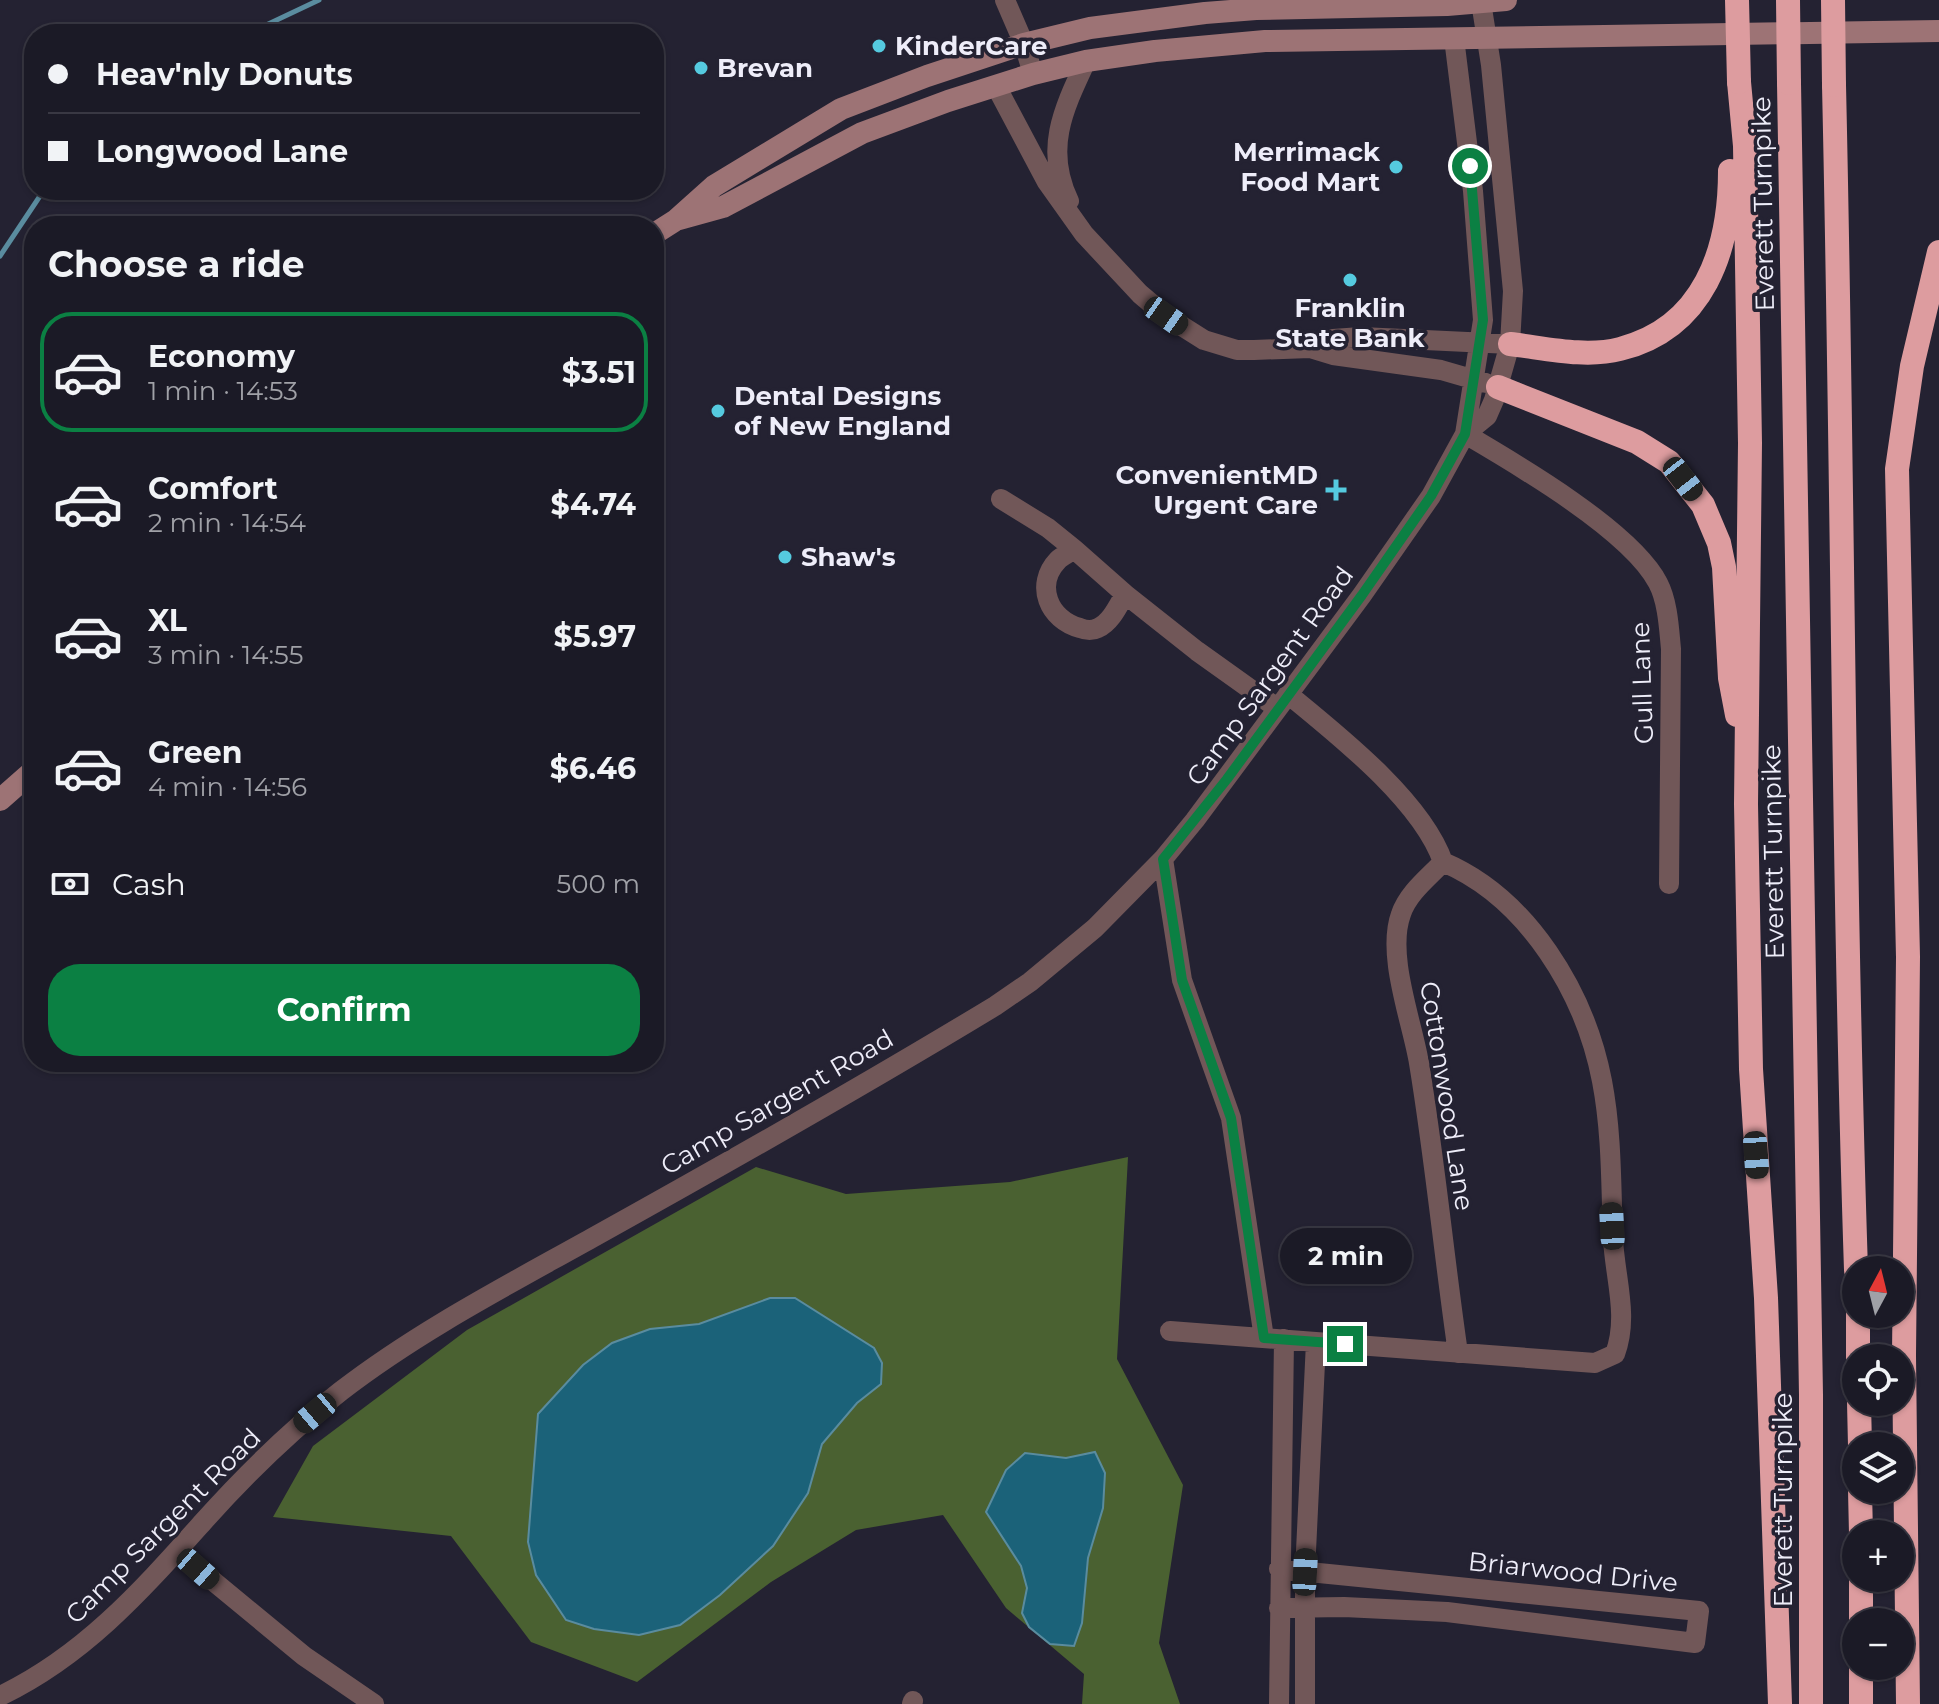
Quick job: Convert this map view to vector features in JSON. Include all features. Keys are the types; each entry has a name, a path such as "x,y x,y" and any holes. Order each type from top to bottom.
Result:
{"highway":[{"path":"1737,0 1739,82 1745,146 1750,443 1747,760 1751,1069 1766,1298 1780,1704"},
{"name":"Everett Turnpike","path":"1788,0 1811,1395 1811,1704"},
{"path":"1833,0 1842,414 1849,1060 1856,1256"},
{"path":"1510,344 1587,352 1618,349 1650,338 1669,328 1685,314 1709,279 1722,239 1730,194 1731,136 1739,82"},
{"path":"1908,1704 1904,1356 1908,957 1897,469 1912,366 1939,252"},
{"path":"1486,383 1637,442 1669,462 1703,505 1719,543 1724,567 1730,678 1747,760"},
{"path":"1861,1680 1861,1704"}],"main road":[{"path":"664,228 714,186 841,109 1024,44 1090,28 1205,13 1506,0"},
{"path":"676,220 723,207 862,133 1033,74 1086,61 1219,44 1939,31"},
{"path":"0,800 24,779"}],"street":[{"path":"1005,0 1033,74"},
{"name":"Camp Sargent Road","path":"1481,2 1513,291 1510,344 1486,383"},
{"name":"Camp Sargent Road","path":"0,1696 67,1657 100,1631 178,1552 244,1478 339,1392 462,1310 995,1006 1030,982 1095,928 1163,859 1227,779 1362,595 1431,496 1465,434 1487,416 1481,342 1480,263 1454,38"},
{"path":"1084,234 1060,182 1056,146 1064,107 1086,61"},
{"path":"996,86 1047,182 1084,234 1140,294 1166,316 1204,340 1237,350 1310,348 1333,355 1441,370 1486,383"},
{"path":"1310,348 1333,339 1361,337 1510,344"},
{"name":"Gull Lane","path":"1465,434 1575,505 1633,549 1659,585 1671,649 1669,884"},
{"path":"1001,499 1048,528 1197,651 1335,733 1381,777 1436,843 1443,862 1484,884 1530,929 1566,982 1592,1040 1602,1081 1608,1124 1614,1252 1622,1315 1622,1336 1615,1354 1595,1363 1170,1331"},
{"path":"1074,549 1058,560 1049,574 1047,599 1057,617 1075,627 1087,630 1098,628 1112,616 1125,594"},
{"path":"1163,859 1182,980 1231,1118 1274,1339 1279,1704"},
{"name":"Cottonwood Lane","path":"1443,862 1411,895 1401,914 1397,935 1401,977 1419,1061 1458,1353"},
{"path":"1305,1704 1305,1572 1316,1342"},
{"path":"178,1552 304,1656 374,1704"},
{"name":"Briarwood Drive","path":"1279,1569 1699,1611 1695,1643 1447,1612 1344,1607 1279,1608"}],"green space":[{"path":"1128,1157 1117,1359 1183,1485 1159,1643 1180,1704 1082,1704 1084,1674 1006,1608 943,1515 856,1530 771,1582 637,1682 531,1642 451,1536 273,1517 313,1446 467,1330 756,1167 846,1194 1010,1182"}],"water":[{"path":"770,1298 795,1298 874,1348 882,1363 881,1384 857,1403 822,1444 808,1493 773,1546 720,1595 680,1625 639,1635 594,1629 566,1620 536,1575 528,1542 538,1414 583,1365 612,1343 650,1329 699,1324"},
{"path":"1095,1452 1105,1473 1103,1508 1088,1558 1082,1623 1074,1646 1050,1644 1029,1627 1022,1613 1027,1588 1021,1566 986,1512 1006,1470 1025,1453 1066,1458"}],"waterway":[{"path":"268,24 319,0"},
{"path":"27,216 37,200"},
{"path":"0,256 24,220"}],"place":[{"name":"KinderCare","path":"879,46"},
{"name":"Brevan","path":"701,68"},
{"name":"Merrimack Food Mart","path":"1396,167"},
{"name":"Franklin State Bank","path":"1350,280"},
{"name":"Dental Designs of New England","path":"718,411"},
{"name":"ConvenientMD Urgent Care","path":"1336,490"},
{"name":"Shaw's","path":"785,557"}],"route":[{"path":"1345,1344 1264,1338 1231,1118 1182,980 1163,859 1227,779 1362,595 1431,496 1465,434 1483,320 1470,166"}]}
